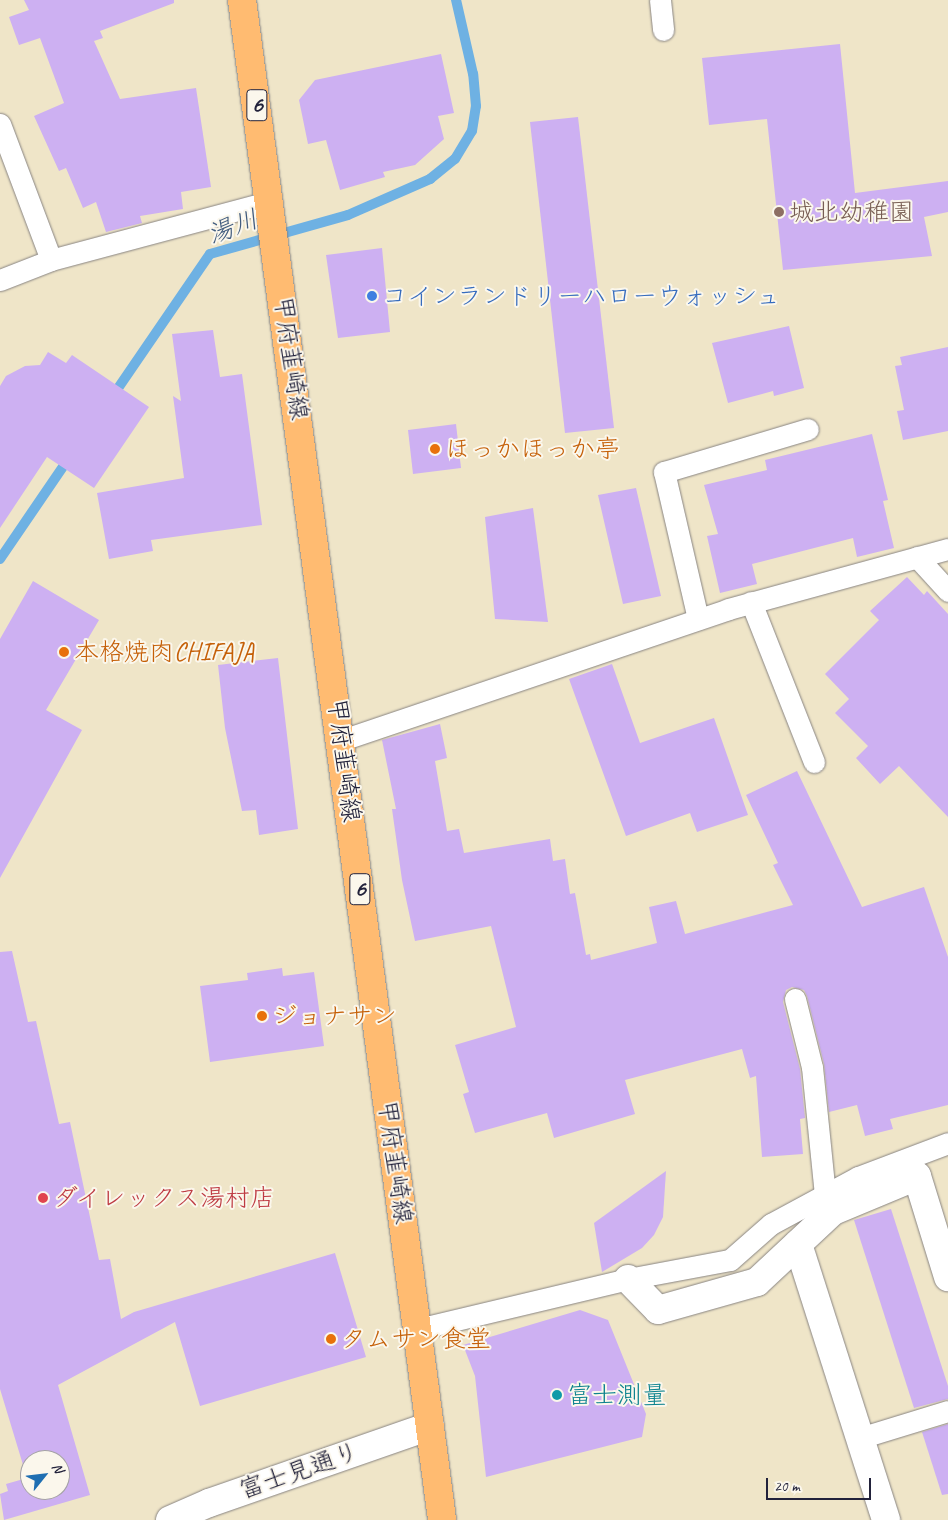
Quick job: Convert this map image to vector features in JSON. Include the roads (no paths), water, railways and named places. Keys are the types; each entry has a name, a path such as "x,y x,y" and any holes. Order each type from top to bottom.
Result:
{"main road":[{"name":"甲府韮崎線","path":"242,0 342,740 442,1520"}],"street":[{"path":"628,1279 658,1310 756,1282 833,1211 917,1176 948,1277"},
{"path":"798,1244 886,1520"},
{"name":"富士見通り","path":"170,1520 209,1503 430,1426"}],"lane":[{"path":"660,0 663,30"},
{"path":"0,124 51,260"},
{"path":"0,280 51,260 271,206"},
{"path":"698,619 664,472 808,428"},
{"path":"342,740 751,602 948,549"},
{"path":"917,557 948,591"},
{"path":"751,602 814,762"},
{"path":"795,998 812,1066 825,1195"},
{"path":"418,1329 628,1279 730,1260 771,1224 858,1177 948,1143"},
{"path":"860,1438 948,1411"}],"waterway":[{"name":"湯川","path":"112,397 210,254 348,215 430,179 455,159 472,131 476,106 473,74 456,0"},
{"name":"湯川","path":"0,559 69,458"}],"place":[{"name":"城北幼稚園","path":"779,212"},
{"name":"コインランドリーハローウォッシュ","path":"372,296"},
{"name":"ほっかほっか亭","path":"435,449"},
{"name":"本格焼肉CHIFAJA","path":"64,652"},
{"name":"ジョナサン","path":"262,1016"},
{"name":"ダイレックス湯村店","path":"43,1198"},
{"name":"タムサン食堂","path":"331,1339"},
{"name":"富士測量","path":"557,1395"}]}
